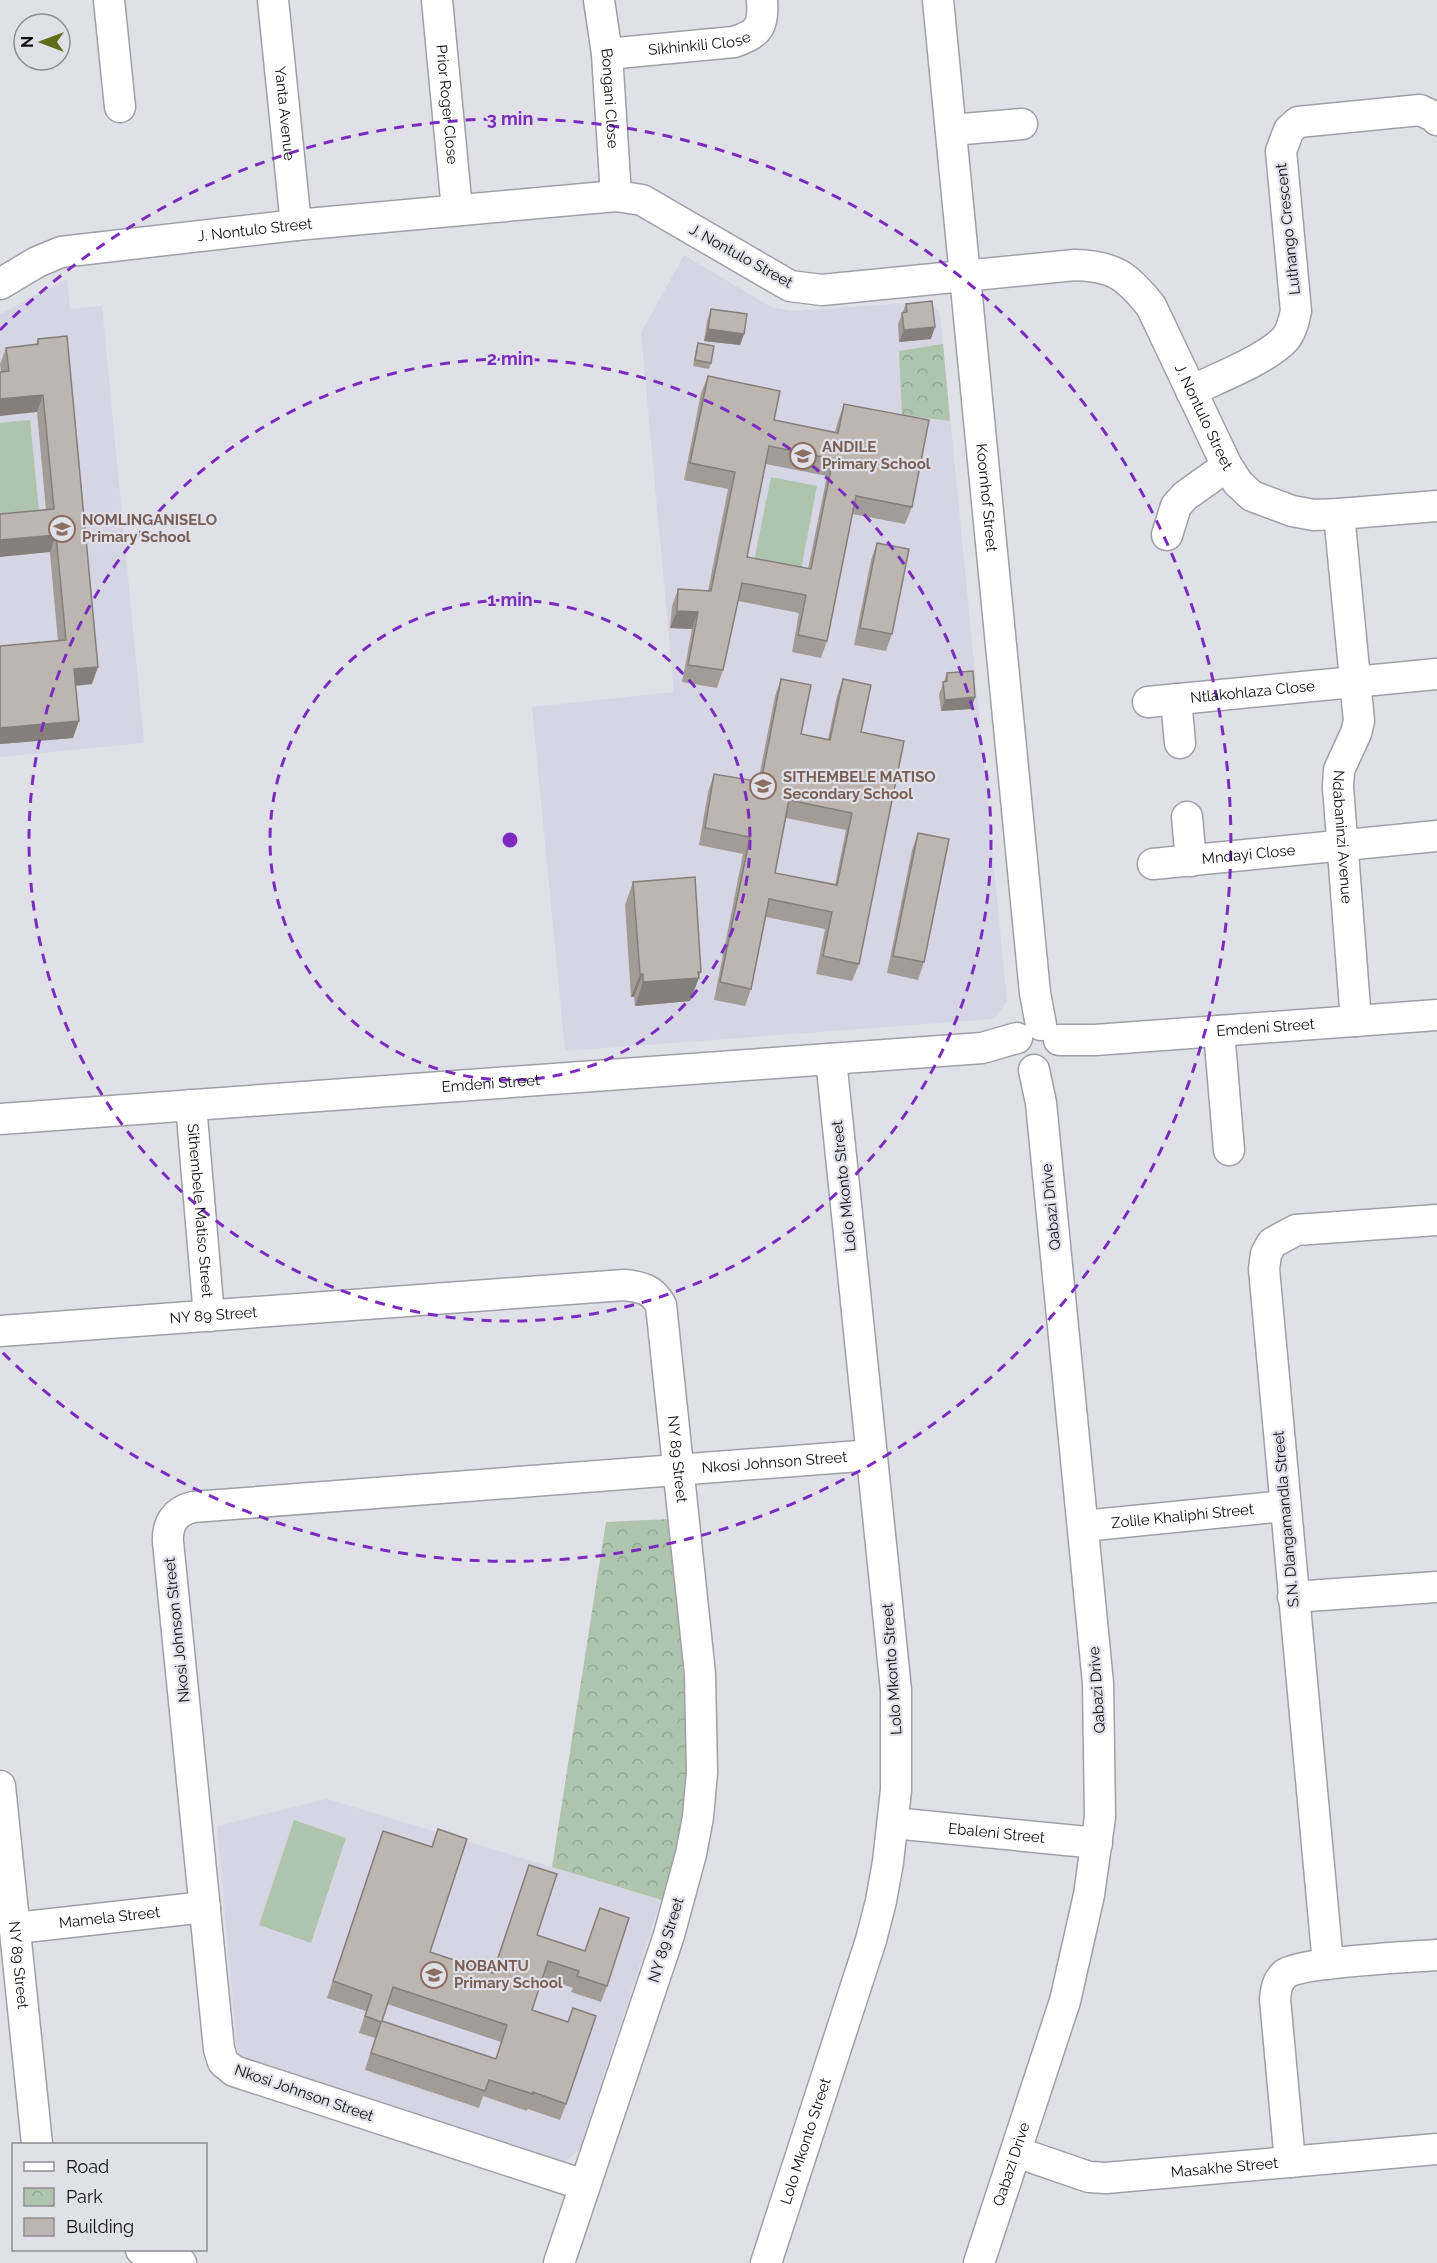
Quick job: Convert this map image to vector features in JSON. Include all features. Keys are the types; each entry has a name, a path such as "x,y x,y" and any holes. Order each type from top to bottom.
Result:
{"street":[{"path":"110,0 120,107"},
{"name":"Yanta Avenue","path":"273,0 296,225"},
{"name":"Prior Roger Close","path":"437,0 457,210"},
{"name":"Bongani Close","path":"599,0 607,54 616,196"},
{"name":"Sikhinkili Close","path":"607,54 734,42 744,39 755,33 761,25 762,0"},
{"name":"Koornhof Street","path":"938,0 1035,993 1038,1047"},
{"name":"Luthango Crescent","path":"1191,391 1271,351 1286,337 1292,326 1296,312 1281,151 1289,130 1298,122 1420,110 1437,120"},
{"path":"951,130 1022,124"},
{"name":"J. Nontulo Street","path":"0,284 37,262 61,252 296,225 616,196 642,200 790,286 822,290 1075,265 1109,269 1134,285 1151,306 1227,466 1238,483 1252,496 1292,511 1314,515 1437,506"},
{"path":"1167,535 1176,506 1185,496 1227,466"},
{"name":"Ndabaninzi Avenue","path":"1339,514 1356,682 1358,727 1339,770 1356,1021"},
{"name":"Ntlakohlaza Close","path":"1180,743 1162,700 1437,674"},
{"path":"1187,817 1191,861"},
{"name":"Mndayi Close","path":"1153,864 1437,836"},
{"name":"Emdeni Street","path":"0,1119 982,1048 1038,1047 1095,1040 1437,1016"},
{"path":"1219,1031 1229,1150"},
{"name":"Qabazi Drive","path":"979,2263 1065,2001 1089,1894 1097,1843 1101,1788 1100,1715 1041,1103 1038,1047"},
{"name":"Lolo Mkonto Street","path":"766,2263 871,1940 881,1902 893,1823 898,1756 896,1690 831,1059"},
{"name":"Sithembele Matiso Street","path":"191,1105 209,1316"},
{"name":"S.N. Dlangamandla Street","path":"1328,1964 1264,1269 1266,1254 1272,1243 1296,1230 1437,1220"},
{"name":"NY 89 Street","path":"0,1331 624,1285 642,1287 652,1291 661,1305 700,1674 702,1761 698,1817 691,1854 669,1935 559,2263"},
{"name":"Nkosi Johnson Street","path":"584,2185 234,2072 223,2062 219,2049 169,1527 177,1514 193,1507 872,1455"},
{"name":"Zolile Khaliphi Street","path":"1083,1526 1285,1506"},
{"path":"1293,1597 1437,1587"},
{"name":"NY 89 Street","path":"0,1786 37,2143"},
{"name":"Ebaleni Street","path":"893,1823 1097,1843"},
{"name":"Mamela Street","path":"16,1928 205,1907"},
{"path":"1290,2162 1275,1999 1277,1987 1287,1973 1328,1964 1437,1955"},
{"name":"Masakhe Street","path":"1016,2152 1089,2177 1106,2178 1437,2149"},
{"path":"144,2251 174,2262"}],"shaded area":[{"path":"684,255 771,307 794,311 922,302 932,303 940,314 1007,1001 994,1019 565,1051 532,707 674,692 641,333"},
{"name":"NOMLINGANISELO Primary School","path":"67,279 70,309 102,306 144,743 0,757 0,314"},
{"name":"NOBANTU Primary School","path":"327,1799 661,1900 579,2151 561,2164 244,2060 237,2049 217,1826"}],"green space":[{"path":"943,344 950,421 902,415 899,351"},
{"path":"30,420 39,511 0,515 0,423"},
{"path":"771,477 817,486 800,575 753,566"},
{"path":"670,1519 688,1690 689,1750 685,1817 665,1901 552,1867 606,1522"},
{"path":"294,1820 346,1838 311,1943 259,1925"}],"building":[{"path":"932,301 935,327 904,330 902,313 907,312 906,304"},
{"path":"711,309 747,314 744,334 708,329"},
{"path":"67,336 98,667 74,669 79,721 0,728 0,646 66,640 56,535 0,540 0,514 54,509 43,395 0,399 0,372 9,371 6,348 38,344 38,339"},
{"path":"698,343 714,346 711,363 695,360"},
{"path":"708,376 780,391 774,420 838,433 844,404 929,420 912,507 856,496 827,641 798,635 806,595 742,583 723,670 688,665 698,612 677,611 678,589 711,591 735,472 690,463","holes":["769,446 833,459 811,569 747,557"]},
{"path":"877,543 909,549 892,634 860,628"},
{"path":"973,671 975,697 945,700 943,682 947,681 947,673"},
{"path":"781,679 811,685 801,734 830,740 843,679 871,685 861,732 904,741 859,964 823,956 832,912 769,899 751,989 720,982 750,837 705,828 714,774 761,782","holes":["789,800 852,813 837,885 775,873"]},
{"path":"918,833 949,839 924,962 893,956"},
{"path":"695,877 701,972 698,972 699,978 643,982 643,974 640,974 633,882"},
{"path":"438,1829 467,1839 430,1952 493,1973 529,1865 557,1874 537,1935 585,1951 600,1908 629,1918 607,1986 577,1976 579,1971 548,1961 532,2010 568,2022 573,2008 596,2016 566,2104 489,2080 485,2091 371,2053 381,2022 365,2016 372,1995 333,1981 383,1831 432,1847","holes":["393,1987 507,2025 496,2059 382,2021"]}],"place":[{"name":"ANDILE Primary School","path":"803,456"},
{"name":"NOMLINGANISELO Primary School","path":"62,529"},
{"name":"SITHEMBELE MATISO Secondary School","path":"763,786"},
{"name":"NOBANTU Primary School","path":"434,1975"}]}
